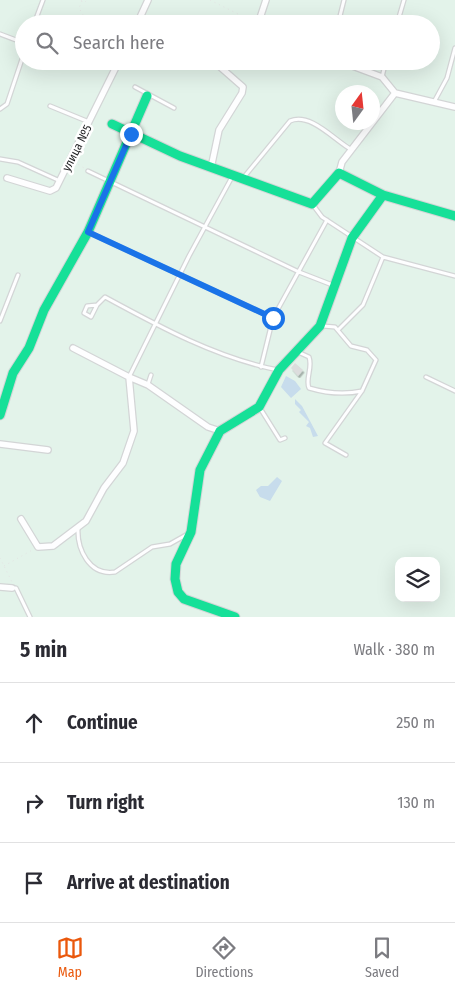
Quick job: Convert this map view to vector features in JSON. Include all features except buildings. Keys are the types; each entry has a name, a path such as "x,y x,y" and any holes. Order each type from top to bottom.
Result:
{"street":[{"path":"141,15 148,0"},
{"path":"261,15 266,0"},
{"name":"улица №5","path":"7,178 50,191 56,188 115,70"},
{"path":"211,168 219,130 243,90 241,84 224,70"},
{"path":"363,70 382,77 395,93 455,107"},
{"path":"112,124 211,168 312,204 339,173 342,162 395,93"},
{"path":"0,415 13,373 29,348 44,310 88,232 147,96"},
{"path":"339,173 383,195 455,216"},
{"path":"235,617 184,599 178,592 175,579 176,564 191,532 200,470 220,431 259,407 279,370 320,326 352,238 383,195"},
{"path":"72,348 129,378 148,385 208,426 220,431"},
{"path":"21,519 38,547 53,546 86,521 104,488 123,463 132,441 134,431 129,378"},
{"path":"0,444 48,450"},
{"path":"0,587 12,588"}],"lane":[{"path":"37,15 43,0"},
{"path":"340,15 344,0"},
{"path":"400,15 404,0"},
{"path":"0,34 15,39"},
{"path":"434,102 447,78 455,48"},
{"path":"0,109 7,104 19,70"},
{"path":"382,77 384,70"},
{"path":"135,87 147,96 174,108"},
{"path":"50,106 90,122"},
{"path":"242,180 290,121 296,119 321,126 352,150"},
{"path":"0,159 18,162 60,181"},
{"path":"88,171 299,272 335,286"},
{"path":"129,378 154,324 232,176"},
{"path":"312,204 327,220 383,257 455,276"},
{"path":"261,366 273,318 327,220"},
{"path":"88,232 273,318"},
{"path":"338,329 363,305 383,257"},
{"path":"0,322 18,275"},
{"path":"98,305 87,306 84,313 91,317 105,297 154,324 249,364 279,370"},
{"path":"320,326 329,325 338,329 352,346 368,350 376,360 362,391 326,443 346,455"},
{"path":"297,351 310,357 311,364 307,384 309,388 328,393 351,394 362,391"},
{"path":"148,385 152,375"},
{"path":"426,377 455,391"},
{"path":"259,407 280,440 285,438"},
{"path":"78,527 80,552 98,570 108,573 114,572 152,547 170,544 191,532"},
{"path":"12,588 16,588 30,617"}],"path":[{"path":"84,15 79,8 81,1 87,0"},
{"path":"210,0 238,15"},
{"path":"70,160 88,171"},
{"path":"4,566 38,547"},
{"path":"0,558 11,579 12,588"}],"shaded area":[{"path":"0,0 455,0 455,617 0,617"}],"water":[{"path":"286,376 295,381 301,389 291,398 281,387"},
{"path":"295,399 302,406 318,436 313,437 310,428 306,426 309,422 299,412 301,410 295,404"},
{"path":"277,477 282,481 270,501 260,497 256,490 261,486 268,486"}],"traffic: fast":[{"path":"0,415 13,373 29,348 44,310 88,232 147,96"},
{"path":"112,124 180,156 312,204 339,173 383,195 455,216"},
{"path":"235,617 184,599 178,592 175,579 176,564 191,532 200,470 220,431 259,407 279,370 320,326 352,238 383,195"}],"route":[{"path":"131,134 88,232 273,318"}]}
